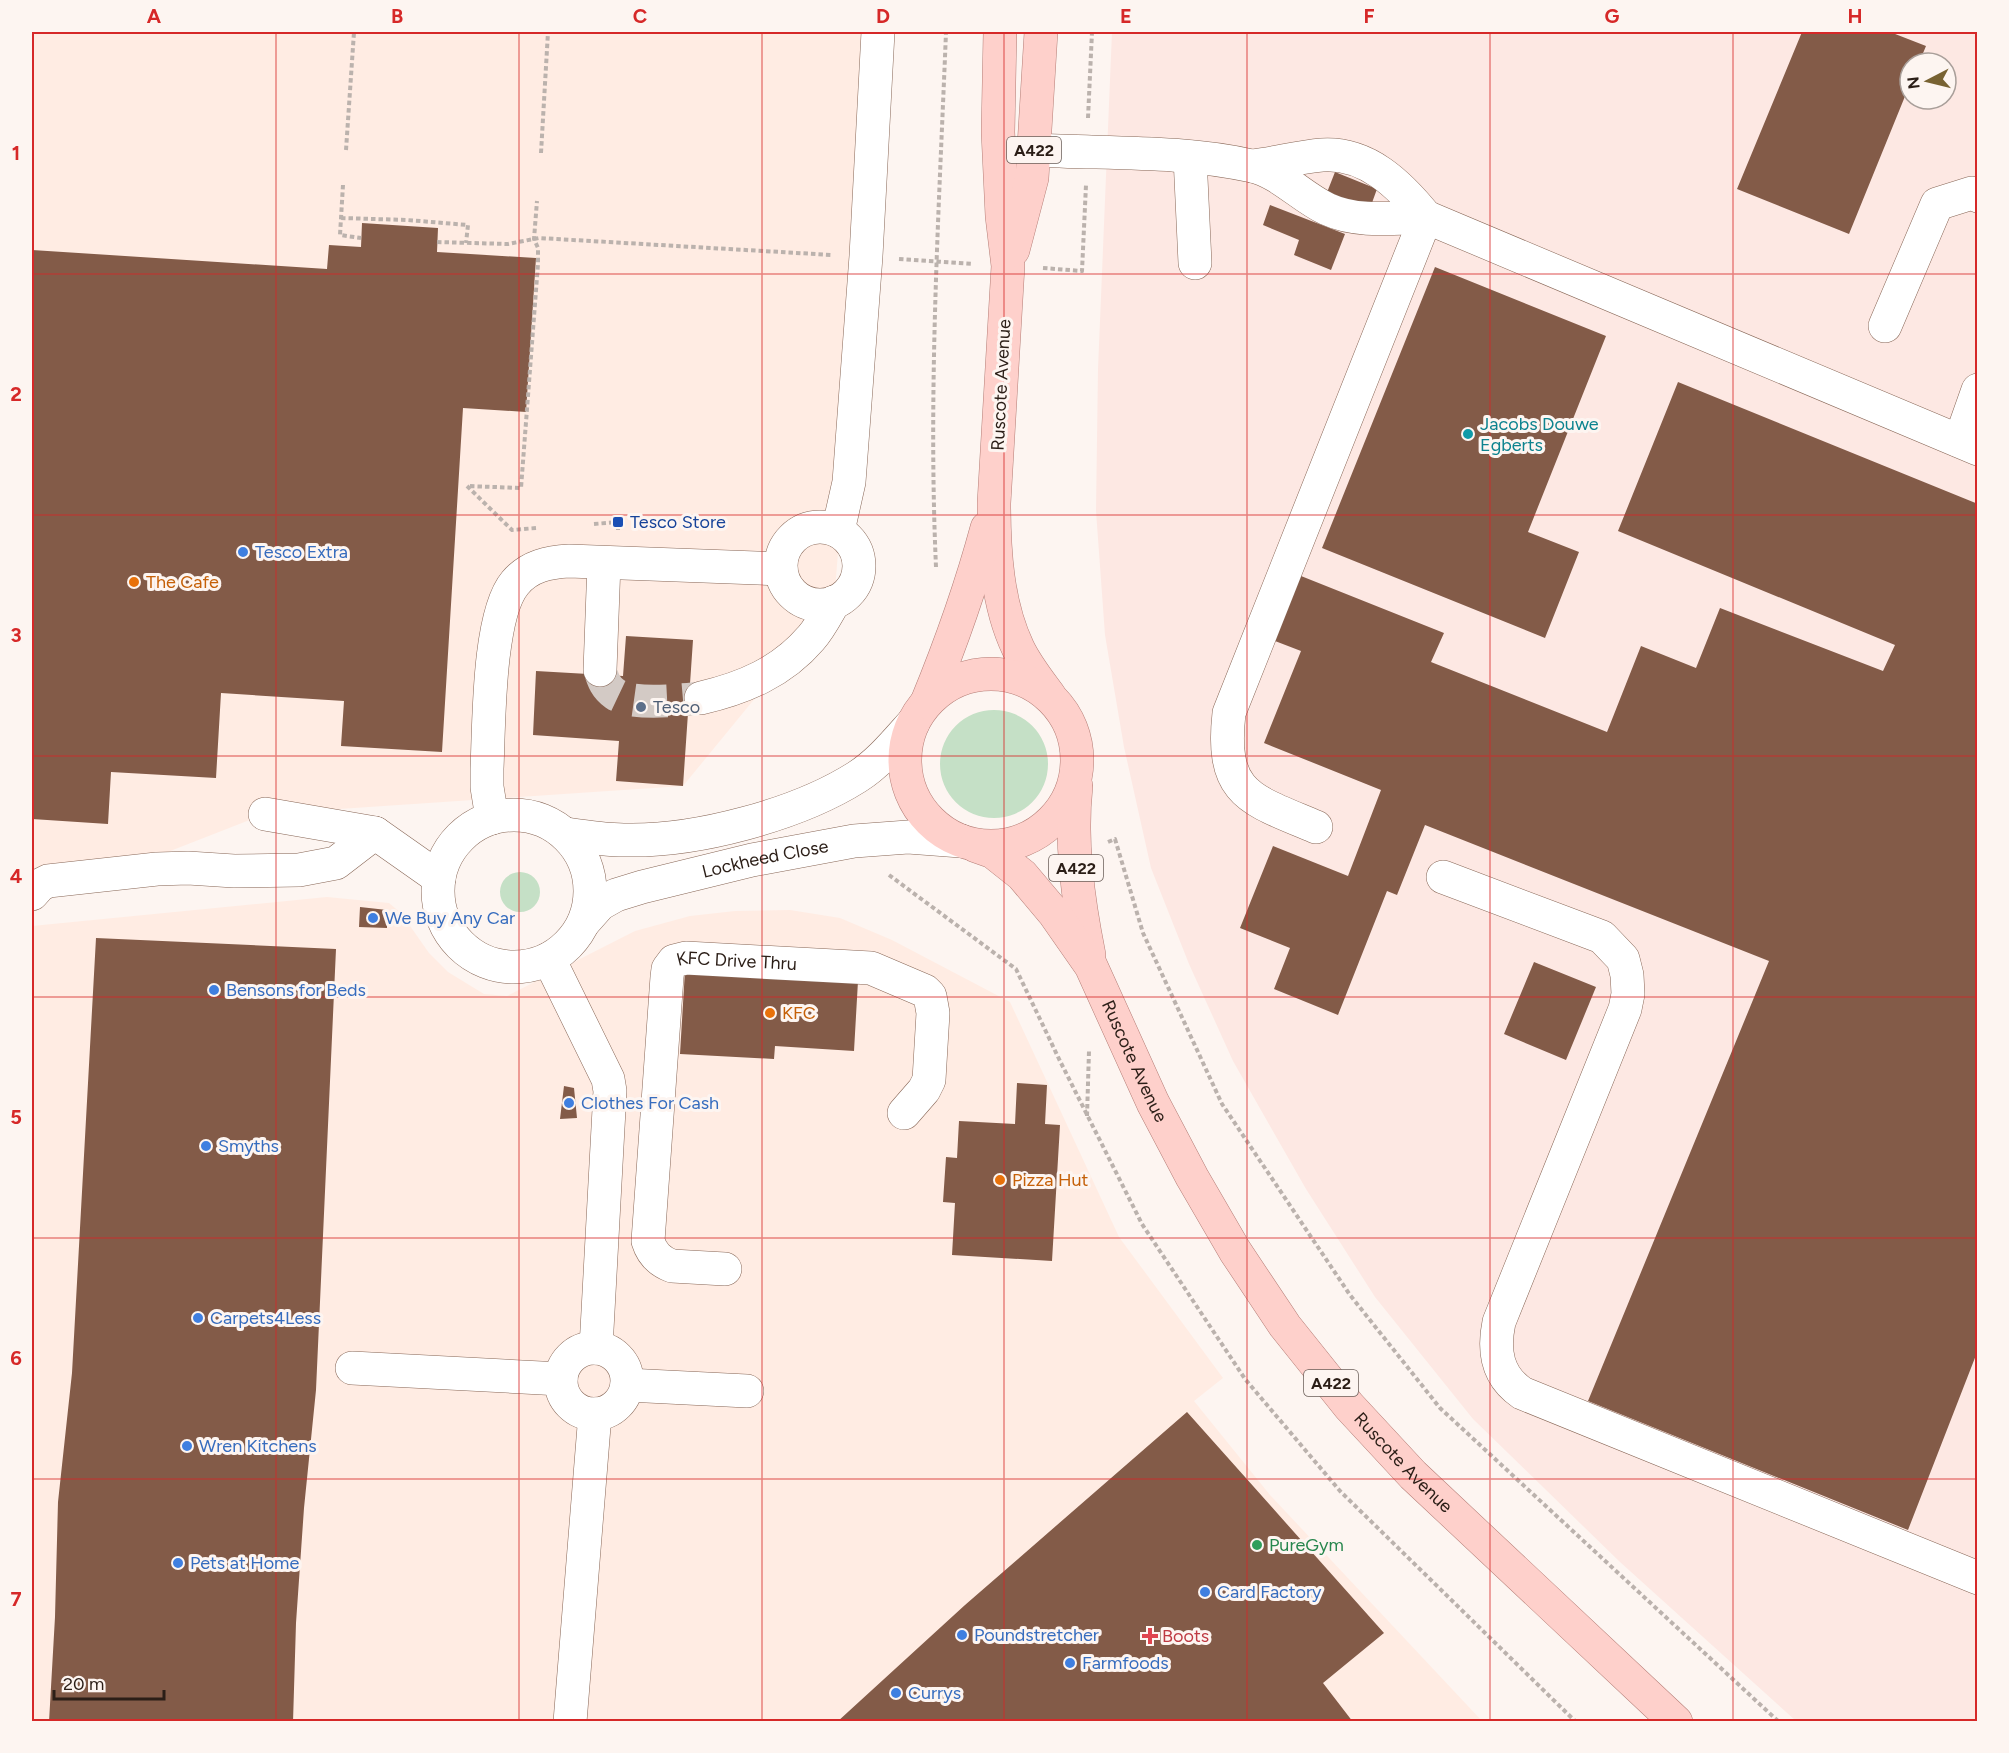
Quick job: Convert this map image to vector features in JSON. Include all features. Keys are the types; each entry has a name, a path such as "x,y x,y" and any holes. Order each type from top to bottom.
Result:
{"main road":[{"name":"Ruscote Avenue","path":"1000,32 998,132 1002,216 1008,266 994,503 997,559 1000,590 1018,648 1033,674 1049,694"},
{"name":"Ruscote Avenue","path":"1008,266 1029,187 1034,150 1041,32"},
{"name":"Ruscote Avenue","path":"920,712 941,668 980,556 994,503"},
{"path":"1000,674 1026,680 1049,694 1066,716 1076,742 1078,770 1070,797 1054,820 1031,838 1004,846 968,844 940,830 923,813 911,793 906,746 920,712 948,685 973,675 1000,674"},
{"name":"Ruscote Avenue","path":"1078,770 1075,798 1075,856 1082,920 1091,966"},
{"name":"Ruscote Avenue","path":"968,844 993,852 1022,875 1091,966 1153,1104 1191,1177 1235,1251 1285,1326 1349,1406 1413,1475 1676,1722"}],"street":[{"path":"838,531 849,482 866,256 878,32"},
{"path":"1034,150 1190,157 1253,166 1272,173 1327,209 1344,215 1367,219 1426,217 1969,445 1977,390"},
{"path":"1253,166 1323,155 1337,155 1355,160 1376,169 1391,180 1408,195 1426,217"},
{"path":"1190,157 1194,263"},
{"path":"1885,326 1937,204 1972,193 1977,196"},
{"path":"1316,827 1263,805 1246,794 1234,775 1227,755 1229,713 1426,217"},
{"path":"701,698 754,682 777,669 812,637 834,602 849,591 858,574 858,561 855,549 848,538 838,531 815,527 803,531 793,537 786,546 781,569 784,581 790,591 811,604 822,605 834,602"},
{"path":"492,818 487,769 494,653 502,607 515,582 526,572 552,562 781,569"},
{"path":"600,670 604,563"},
{"path":"565,834 626,840 661,838 701,833 773,814 802,804 858,776 894,745 920,712"},
{"path":"265,814 375,833 439,878"},
{"path":"518,815 543,820 565,834 580,852 589,875 590,899 584,922 575,937 563,950 549,959 526,966 502,966 479,958 460,944 446,925 439,902 439,878 446,858 457,840 473,827 492,818 518,815"},
{"path":"32,894 40,885 48,881 157,869 299,870 336,863 375,833"},
{"name":"Lockheed Close","path":"584,922 600,904 616,895 752,860 871,839 908,837 968,844"},
{"path":"1443,877 1602,937 1623,959 1627,975 1628,994 1625,1009 1499,1322 1495,1345 1497,1357 1500,1368 1513,1387 1522,1393 1977,1578"},
{"name":"KFC Drive Thru","path":"724,1269 665,1264 654,1255 648,1241 667,977 668,969 675,961 686,958 871,968 925,991 932,1005 929,1080 924,1090 904,1113"},
{"path":"549,959 608,1079 610,1091 596,1348"},
{"path":"596,1348 607,1350 623,1364 627,1375 627,1385 624,1394 612,1409 595,1414 584,1413 574,1408 562,1390 561,1379 568,1360 576,1353 596,1348"},
{"path":"352,1368 561,1379"},
{"path":"627,1385 747,1391"},
{"path":"570,1722 595,1414"}],"path":[{"path":"346,150 354,32"},
{"path":"540,153 548,32"},
{"path":"937,573 932,478 937,261 946,32"},
{"path":"343,185 340,236 361,238"},
{"path":"494,510 467,486 521,488 538,264 538,248 534,239 537,201"},
{"path":"340,218 468,225 466,243"},
{"path":"437,242 508,244 534,239 866,256 1082,271"},
{"path":"871,839 881,868 1016,969 1142,1224 1245,1379 1340,1491 1576,1722"},
{"path":"1075,856 1114,839 1143,933 1222,1104 1350,1295 1440,1408 1779,1722"}],"shaded area":[{"path":"32,32 871,32 879,44 834,602 683,786 265,814 32,905"},
{"name":"Jacobs Douwe Egberts","path":"1112,32 1977,32 1977,1721 1796,1721 1620,1562 1473,1419 1375,1297 1306,1189 1233,1061 1189,964 1151,868 1124,747 1105,635 1096,511 1098,369"},
{"path":"327,897 389,903 401,913 429,953 448,972 484,994 507,996 635,931 690,916 735,911 790,910 840,918 892,940 1010,1002 1119,1237 1223,1378 1194,1401 1270,1495 1482,1721 32,1722 32,926"}],"green space":[{"path":"994,710 1015,714 1033,725 1044,743 1048,764 1044,785 1033,803 1015,814 994,818 973,814 955,803 944,785 940,764 944,743 955,725 973,714"},
{"path":"520,872 528,873 534,878 539,884 539,900 534,906 528,911 520,912 512,911 506,906 501,900 500,892 501,884 506,878 512,873"}],"building":[{"path":"1802,32 1890,32 1926,46 1924,51 1898,51 1899,111 1849,234 1737,189"},
{"path":"1335,172 1377,189 1369,211 1326,195"},
{"path":"1270,205 1345,234 1331,270 1294,255 1299,240 1263,225"},
{"name":"Tesco Extra","path":"362,223 438,228 437,252 536,258 526,412 463,408 442,752 341,746 344,701 221,693 216,778 111,772 108,824 32,819 32,250 327,269 329,245 361,247"},
{"name":"Jacobs Douwe Egberts","path":"1435,267 1606,336 1528,532 1579,552 1545,638 1322,548"},
{"path":"1678,382 1978,504 1978,1350 1908,1530 1588,1401 1769,961 1425,825 1397,895 1387,891 1338,1015 1274,989 1290,948 1240,928 1273,846 1348,876 1381,790 1264,743 1301,651 1275,641 1301,576 1444,633 1431,662 1607,732 1641,646 1696,668 1720,608 1883,671 1895,645 1618,531"},
{"path":"626,636 693,640 683,786 616,781 619,741 533,735 536,671 623,676"},
{"name":"We Buy Any Car","path":"360,907 387,910 387,928 359,927"},
{"path":"96,938 336,949 316,1390 304,1508 296,1623 293,1722 49,1722 58,1502 72,1373"},
{"path":"1534,962 1596,987 1566,1060 1504,1034"},
{"name":"KFC","path":"685,970 858,981 854,1051 775,1046 774,1059 680,1054"},
{"name":"Pizza Hut","path":"1017,1083 1047,1085 1045,1124 1060,1125 1052,1261 952,1255 955,1203 943,1202 946,1157 957,1158 959,1121 1015,1124"},
{"name":"Clothes For Cash","path":"564,1086 574,1088 577,1118 560,1119"},
{"path":"1187,1412 1384,1633 1323,1683 1353,1722 837,1722 965,1605"}],"tunnel":[{"path":"600,670 609,689 623,698 645,701 701,698"}],"place":[{"name":"Jacobs Douwe Egberts","path":"1468,434"},
{"name":"Tesco Store","path":"618,522"},
{"name":"Tesco Extra","path":"243,552"},
{"name":"The Cafe","path":"134,582"},
{"name":"Tesco","path":"641,707"},
{"name":"We Buy Any Car","path":"373,918"},
{"name":"Bensons for Beds","path":"214,990"},
{"name":"KFC","path":"770,1013"},
{"name":"Clothes For Cash","path":"569,1103"},
{"name":"Smyths","path":"206,1146"},
{"name":"Pizza Hut","path":"1000,1180"},
{"name":"Carpets4Less","path":"198,1318"},
{"name":"Wren Kitchens","path":"187,1446"},
{"name":"PureGym","path":"1257,1545"},
{"name":"Pets at Home","path":"178,1563"},
{"name":"Card Factory","path":"1205,1592"},
{"name":"Poundstretcher","path":"962,1635"},
{"name":"Boots","path":"1150,1636"},
{"name":"Farmfoods","path":"1070,1663"},
{"name":"Currys","path":"896,1693"}]}
